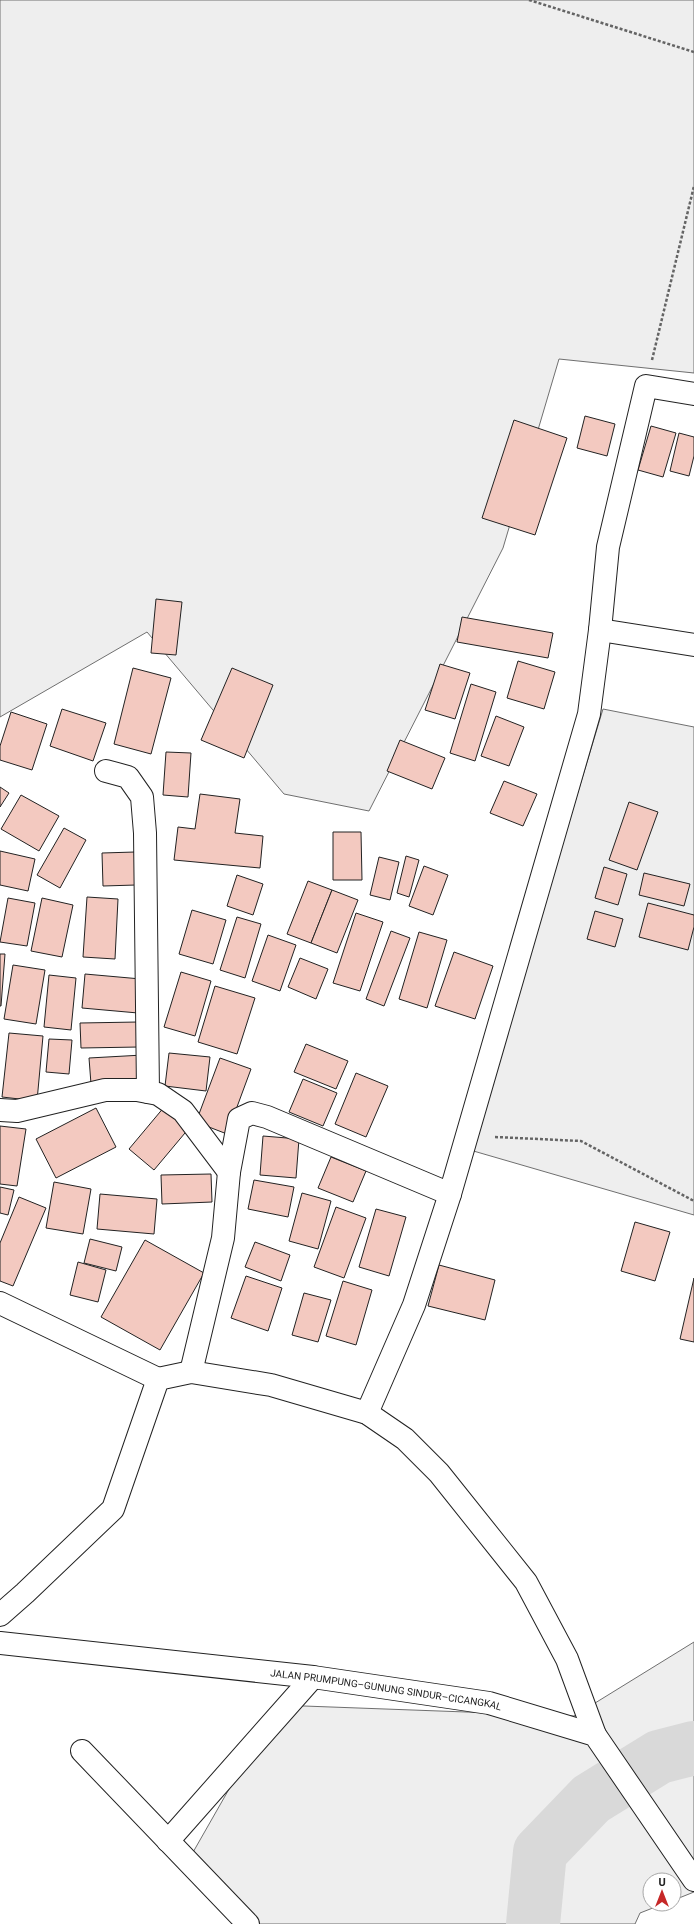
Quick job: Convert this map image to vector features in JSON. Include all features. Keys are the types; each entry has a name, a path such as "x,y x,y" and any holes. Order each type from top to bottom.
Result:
{"street":[{"path":"367,1413 414,1305 450,1194 589,714 600,630 608,548 646,386 694,394"},
{"path":"600,630 694,645"},
{"path":"106,771 128,777 142,798 145,833 148,1092"},
{"path":"0,1110 17,1111 105,1090 148,1092 158,1094 183,1111 229,1172"},
{"path":"191,1372 223,1238 229,1172 239,1119 252,1113 268,1117 450,1194"},
{"path":"0,1303 158,1379 191,1372 271,1385 367,1413 405,1439 439,1473 526,1582 567,1659 595,1735 694,1880"},
{"path":"0,1615 25,1593 112,1509 158,1379"},
{"name":"JALAN PRUMPUNG–GUNUNG SINDUR–CICANGKAL","path":"0,1643 313,1677 489,1703 595,1735"},
{"path":"168,1841 313,1677"},
{"path":"82,1751 248,1924"}],"path":[{"path":"529,0 694,52"},
{"path":"646,386 694,186"},
{"path":"465,1141 503,1136 581,1141 694,1201"}],"shaded area":[{"path":"0,0 694,0 694,373 559,359 503,548 369,811 284,794 147,632 0,717"},
{"path":"603,709 694,727 694,1215 470,1150"},
{"path":"694,1642 694,1892 682,1897 682,1872 642,1872 643,1912 640,1913 635,1924 244,1924 192,1854 277,1705 574,1716"}],"building":[{"path":"585,416 615,424 607,456 577,448"},
{"path":"514,420 567,438 535,535 482,518"},
{"path":"651,426 676,433 663,477 638,470"},
{"path":"679,433 694,437 694,456 689,476 670,471"},
{"path":"156,599 182,602 176,655 151,653"},
{"path":"462,617 553,633 548,658 457,642"},
{"path":"518,661 555,672 544,709 507,698"},
{"path":"440,664 470,673 455,719 425,710"},
{"path":"133,668 171,678 151,754 114,744"},
{"path":"232,668 273,685 244,758 201,740"},
{"path":"471,684 496,692 475,761 450,753"},
{"path":"62,709 106,723 93,761 50,746"},
{"path":"11,712 47,724 32,770 0,760 0,746"},
{"path":"496,716 524,727 509,766 481,756"},
{"path":"400,740 445,758 432,789 387,771"},
{"path":"166,752 191,753 188,797 163,795"},
{"path":"504,781 537,794 523,826 490,813"},
{"path":"0,787 9,793 0,807"},
{"path":"200,794 240,799 235,833 263,836 260,868 174,860 178,827 195,829"},
{"path":"21,795 59,816 39,851 1,829"},
{"path":"629,802 658,812 637,870 609,860"},
{"path":"64,828 86,840 60,888 37,875"},
{"path":"333,832 361,832 362,880 333,880"},
{"path":"0,851 35,859 28,891 0,885"},
{"path":"135,852 136,885 103,886 102,853"},
{"path":"406,856 419,860 409,897 397,893"},
{"path":"379,857 399,862 390,900 370,895"},
{"path":"424,866 448,875 433,915 409,906"},
{"path":"604,867 627,874 618,905 595,898"},
{"path":"644,873 690,884 684,906 639,895"},
{"path":"237,875 263,884 253,915 227,906"},
{"path":"308,881 332,890 311,943 287,934"},
{"path":"332,890 358,900 337,953 311,943"},
{"path":"87,897 118,899 115,959 83,957"},
{"path":"8,898 35,903 27,946 0,942"},
{"path":"42,898 73,905 62,957 31,951"},
{"path":"648,903 694,915 694,927 688,950 639,937"},
{"path":"192,910 226,920 213,964 179,954"},
{"path":"595,911 623,919 615,947 587,939"},
{"path":"356,913 383,922 360,991 333,983"},
{"path":"237,917 261,924 245,978 220,970"},
{"path":"391,931 410,938 384,1006 366,999"},
{"path":"419,932 447,940 427,1008 399,999"},
{"path":"268,935 296,945 280,991 252,981"},
{"path":"454,952 493,966 475,1019 435,1006"},
{"path":"0,954 5,954 1,1006 0,1006"},
{"path":"300,958 328,969 316,999 288,987"},
{"path":"13,965 45,970 36,1024 4,1019"},
{"path":"181,972 211,981 195,1036 164,1027"},
{"path":"85,974 141,979 138,1013 82,1008"},
{"path":"49,975 76,978 71,1030 44,1027"},
{"path":"215,986 255,998 237,1054 198,1042"},
{"path":"138,1022 139,1047 81,1048 80,1023"},
{"path":"9,1033 43,1036 37,1101 2,1097"},
{"path":"49,1039 72,1040 69,1074 46,1072"},
{"path":"306,1044 348,1061 336,1089 294,1072"},
{"path":"169,1053 210,1057 206,1091 165,1086"},
{"path":"143,1055 144,1081 91,1084 89,1058"},
{"path":"220,1058 251,1069 227,1134 196,1122"},
{"path":"356,1073 388,1086 366,1137 335,1124"},
{"path":"303,1079 337,1093 323,1126 289,1112"},
{"path":"165,1106 190,1127 154,1170 129,1149"},
{"path":"96,1108 116,1147 56,1178 36,1139"},
{"path":"0,1126 26,1129 17,1186 0,1184"},
{"path":"263,1136 299,1139 296,1178 260,1175"},
{"path":"331,1157 366,1171 353,1202 318,1188"},
{"path":"211,1174 212,1202 162,1204 161,1175"},
{"path":"254,1180 294,1187 288,1217 248,1209"},
{"path":"54,1182 91,1189 83,1234 46,1228"},
{"path":"0,1187 14,1190 8,1215 0,1213"},
{"path":"302,1193 331,1201 318,1249 289,1241"},
{"path":"100,1194 157,1199 154,1234 97,1229"},
{"path":"19,1197 46,1208 13,1286 0,1281 0,1243"},
{"path":"336,1207 366,1218 344,1278 314,1267"},
{"path":"376,1209 406,1217 389,1276 359,1267"},
{"path":"635,1222 670,1232 655,1281 621,1271"},
{"path":"90,1239 122,1247 116,1271 84,1263"},
{"path":"145,1240 204,1273 160,1350 101,1317"},
{"path":"255,1242 290,1255 281,1281 245,1267"},
{"path":"78,1262 106,1270 98,1302 70,1295"},
{"path":"439,1265 495,1280 485,1320 428,1306"},
{"path":"246,1276 282,1288 268,1331 231,1318"},
{"path":"694,1278 694,1342 680,1339"},
{"path":"343,1281 372,1290 356,1345 326,1336"},
{"path":"304,1293 331,1300 318,1342 292,1335"}],"waterway":[{"path":"533,1924 540,1852 591,1799 659,1757 694,1748"}]}
